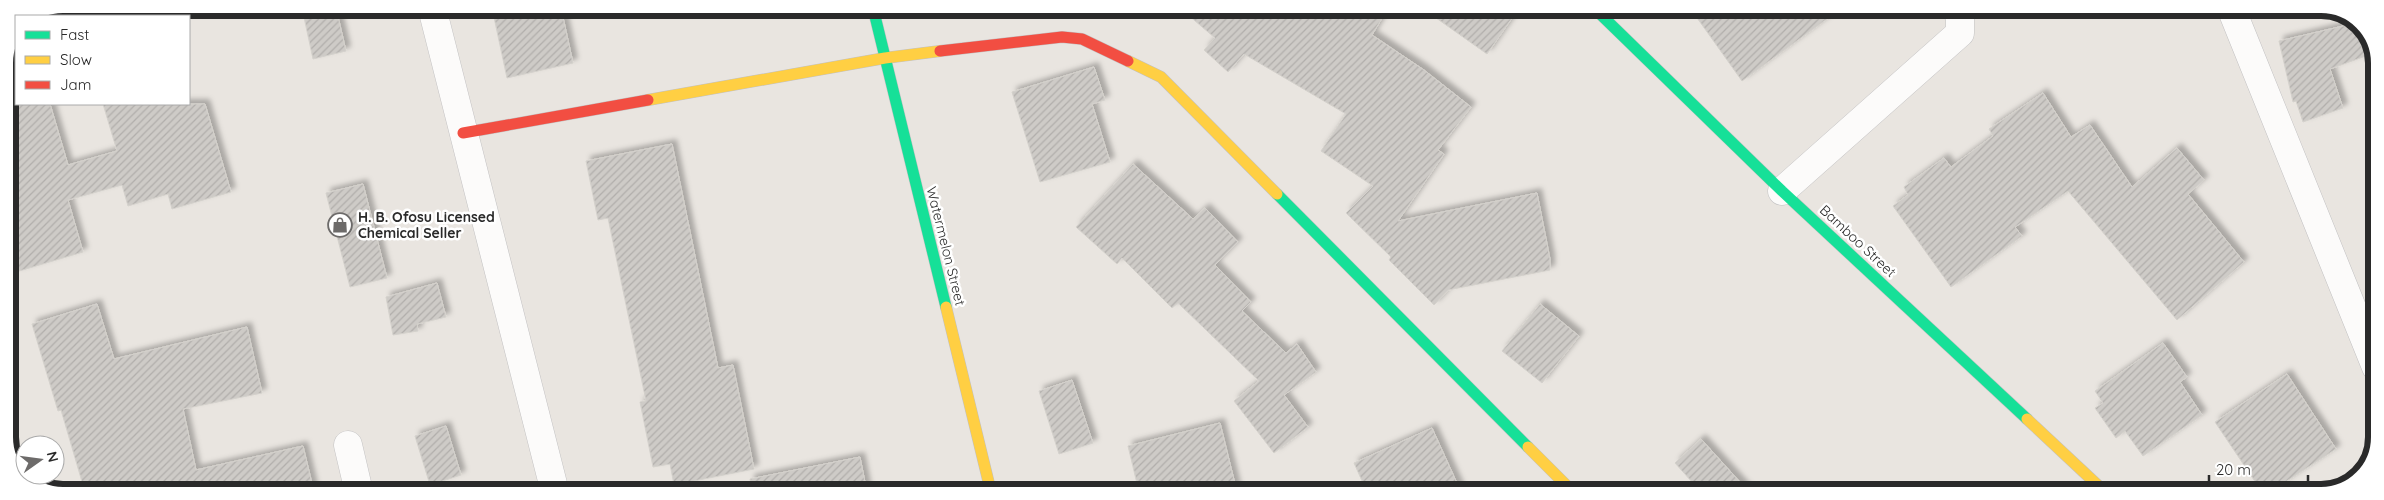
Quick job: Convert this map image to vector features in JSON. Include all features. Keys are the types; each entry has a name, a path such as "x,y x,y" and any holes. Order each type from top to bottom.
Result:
{"street":[{"path":"434,16 553,484"},
{"name":"Watermelon Street","path":"875,16 989,484"},
{"name":"Bamboo Street","path":"1602,16 1782,191 2096,484"},
{"path":"1782,191 1960,33 1960,16"},
{"path":"2234,16 2368,347"},
{"path":"463,133 885,58 1062,37 1082,39 1161,77 1565,484"},
{"path":"348,446 357,484"}],"building":[{"path":"304,16 338,16 346,51 313,59"},
{"path":"494,16 563,16 573,63 507,78"},
{"path":"1189,16 1383,16 1372,35 1424,70 1471,107 1438,150 1444,154 1398,221 1537,193 1550,259 1550,270 1448,290 1434,305 1389,260 1391,257 1346,213 1373,186 1321,151 1346,114 1244,54 1228,72 1204,50 1215,38"},
{"path":"1433,16 1513,16 1487,54"},
{"path":"1696,16 1831,16 1742,81"},
{"path":"2347,25 2356,32 2364,45 2367,55 2330,69 2343,108 2303,122 2296,101 2293,102 2279,41"},
{"path":"1094,67 1105,100 1092,104 1110,162 1040,182 1012,92"},
{"path":"2043,93 2071,137 2090,125 2132,187 2177,148 2204,180 2188,194 2244,262 2177,320 2068,191 2015,227 2022,236 1951,287 1893,206 1908,195 1904,187 1944,158 1951,167 1993,136 1989,129"},
{"path":"205,104 231,192 172,209 168,194 128,206 122,185 68,200 83,252 16,272 16,105 50,105 68,165 117,151 103,105"},
{"path":"672,144 718,368 733,365 754,469 674,484 670,464 653,467 640,402 646,401 608,218 598,220 586,161"},
{"path":"1133,164 1193,219 1205,208 1238,242 1215,265 1251,302 1242,311 1286,353 1297,344 1316,372 1284,395 1308,427 1274,453 1234,401 1259,381 1178,303 1172,308 1122,258 1117,264 1076,227"},
{"path":"363,184 387,278 350,287 326,193"},
{"path":"437,283 446,317 417,324 418,331 393,335 386,297"},
{"path":"97,304 114,359 247,327 262,393 183,409 196,470 303,446 312,484 83,484 61,410 58,411 32,324"},
{"path":"1540,304 1579,336 1542,383 1502,351"},
{"path":"2163,343 2187,377 2180,382 2202,415 2143,456 2125,431 2116,438 2095,408 2103,403 2095,391"},
{"path":"2287,374 2336,449 2282,484 2257,484 2215,422"},
{"path":"1072,380 1093,443 1059,454 1039,391"},
{"path":"1220,423 1235,484 1137,484 1128,446"},
{"path":"446,426 461,475 430,484 415,436"},
{"path":"1432,428 1457,484 1363,484 1354,463"},
{"path":"1701,439 1742,484 1694,484 1675,463"},
{"path":"860,457 865,484 751,484 750,479"}],"traffic: fast":[{"path":"875,16 946,307"},
{"path":"1602,16 1782,191 2027,419"},
{"path":"1277,194 1528,447"}],"traffic: slow":[{"path":"648,100 885,58 940,51"},
{"path":"1128,61 1161,77 1277,194"},
{"path":"946,307 989,484"},
{"path":"2027,419 2096,484"},
{"path":"1528,447 1565,484"}],"traffic: jam":[{"path":"940,51 1062,37 1082,39 1128,61"},
{"path":"463,133 648,100"}],"place":[{"name":"H. B. Ofosu Licensed Chemical Seller","path":"340,225"}]}
